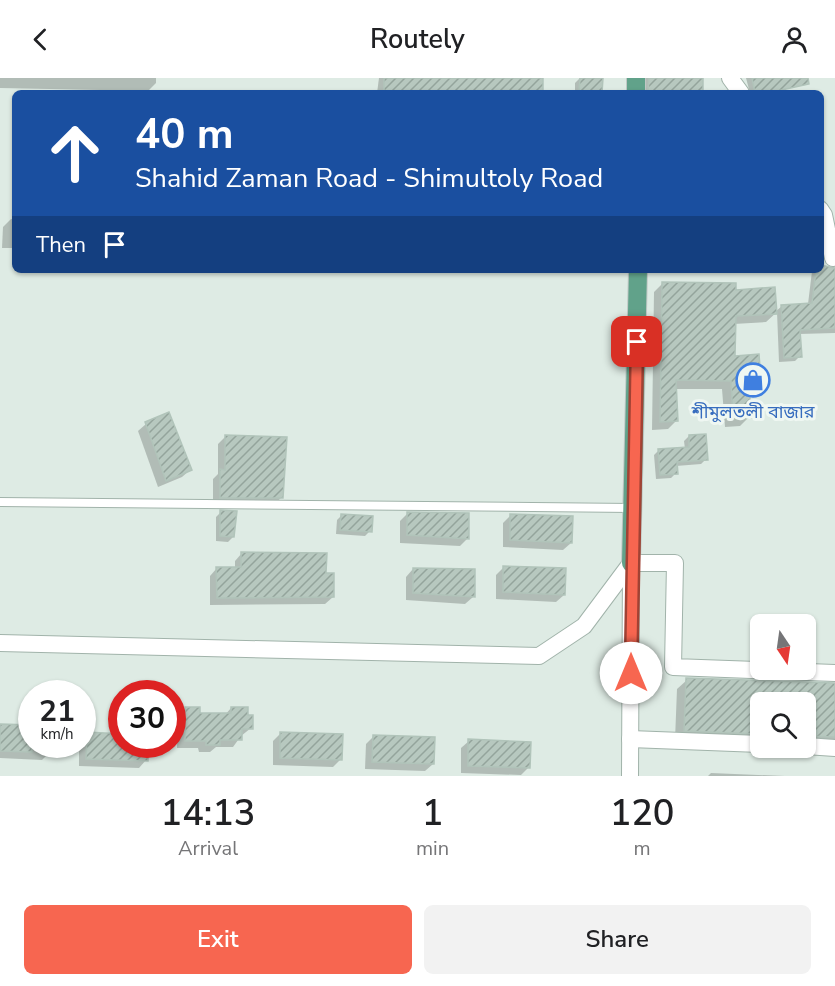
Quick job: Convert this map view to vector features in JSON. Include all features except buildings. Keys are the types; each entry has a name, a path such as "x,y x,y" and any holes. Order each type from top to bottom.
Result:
{"main road":[{"path":"631,563 638,273"}],"street":[{"path":"824,215 829,258"},
{"path":"0,643 539,656 584,626 631,563"},
{"path":"631,563 675,563 673,667 835,673"},
{"path":"630,776 631,563"},
{"path":"630,739 750,744"},
{"path":"816,747 835,748"}],"lane":[{"path":"0,502 633,508"}],"place":[{"name":"শীমুলতলী বাজার","path":"753,380"}],"route":[{"path":"631,673 631,563 637,342"}]}
